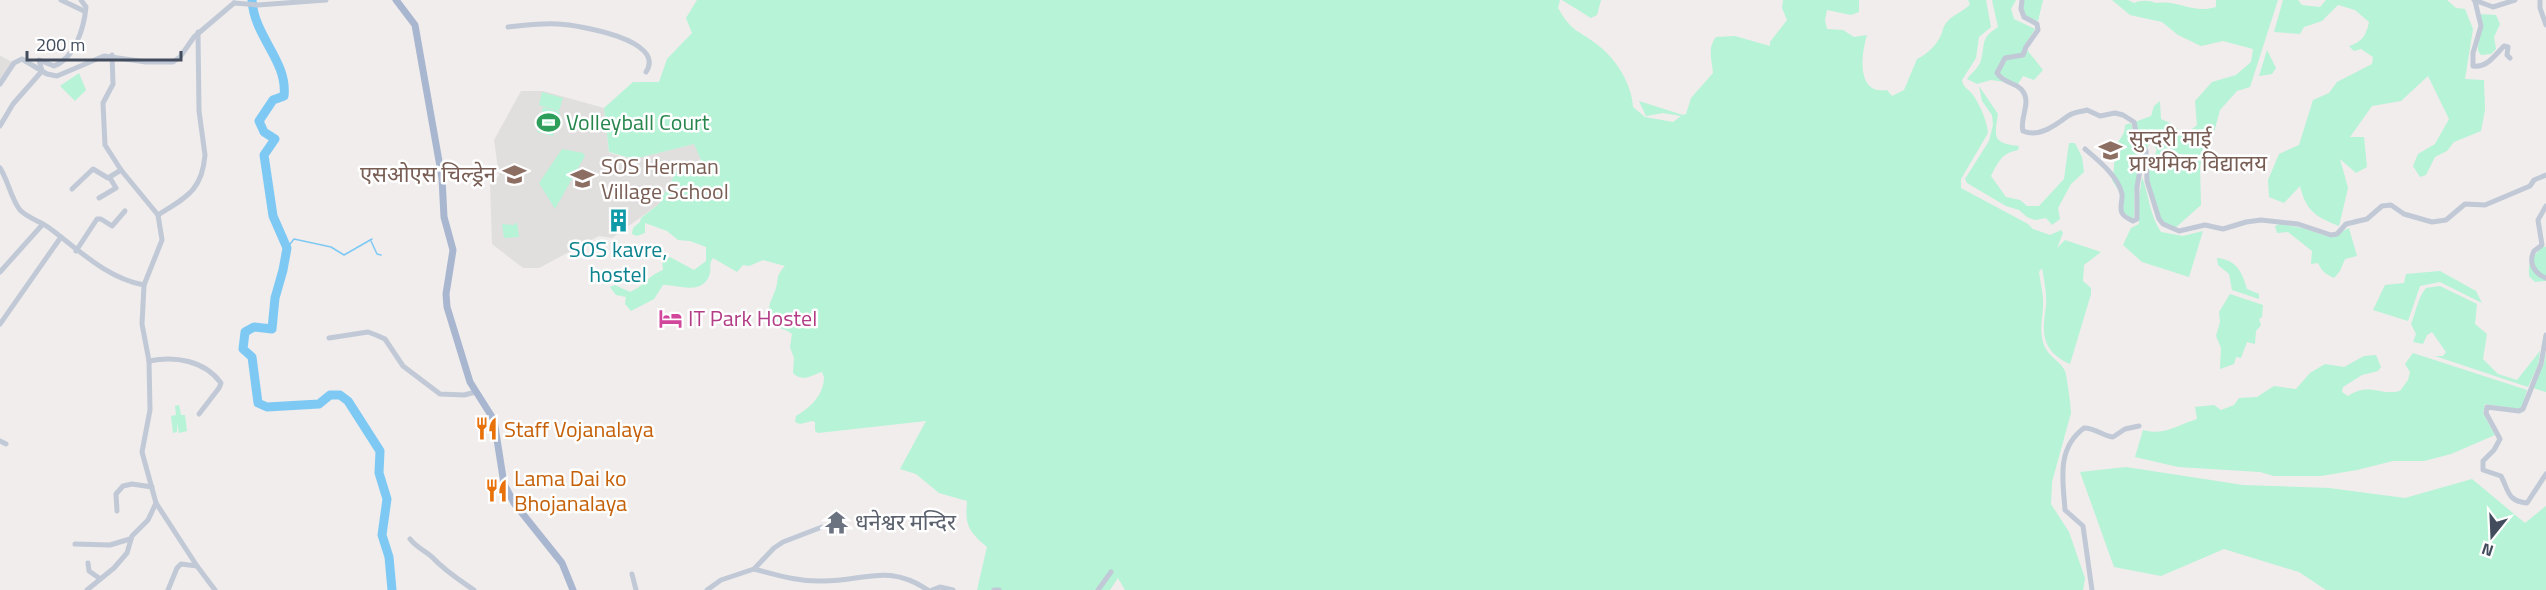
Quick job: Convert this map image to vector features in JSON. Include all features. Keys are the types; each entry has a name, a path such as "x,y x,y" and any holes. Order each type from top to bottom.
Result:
{"main road":[{"path":"396,0 415,25 442,178 444,217 452,242 446,294 447,308 470,382 494,420 504,484 514,503 562,563 573,590"}],"street":[{"path":"61,0 85,12"},
{"path":"42,71 39,60 54,66 68,57 79,34 85,12 86,7 81,0"},
{"path":"0,84 17,60 22,59 42,71 57,76 76,70 96,57 112,55 146,62 172,62 180,57 198,32 235,2 258,5 326,0"},
{"path":"2022,0 2021,9 2024,17 2037,24 2038,30 2026,46 2023,55 2005,58 1997,74 2002,80 2020,88 2025,97 2023,131 2033,133 2050,129 2069,115 2086,110 2100,116 2115,113 2134,122 2136,138 2146,151 2145,163 2149,191 2156,205 2159,219 2169,227 2185,231 2205,225 2218,230 2261,220 2298,224 2331,235 2337,234 2346,225 2367,219 2386,205 2404,214 2432,222 2446,220 2465,204 2485,206 2530,186 2534,180 2546,175"},
{"path":"2474,0 2493,7 2515,0"},
{"path":"2474,0 2481,26 2473,53 2473,66 2486,64 2504,46 2508,47 2506,55 2510,58"},
{"path":"2540,0 2540,8 2546,25"},
{"path":"508,27 538,23 561,24 603,32 645,50 650,57 649,68 646,72"},
{"path":"158,215 192,193 201,178 204,167 205,155 197,77 198,32"},
{"path":"112,55 113,84 104,99 104,138 108,151 121,170 158,215 162,240 144,285 142,324 149,361 150,410 142,452 156,504 215,590"},
{"path":"0,126 13,104 42,71"},
{"path":"2085,149 2102,162 2111,173 2121,192 2121,211 2124,216 2135,221 2139,176 2145,163"},
{"path":"0,168 18,207 61,237 76,251 113,273 144,285"},
{"path":"72,189 93,169 98,169 110,178 116,188 99,198"},
{"path":"110,178 121,170"},
{"path":"2546,207 2538,220 2542,245 2534,251 2532,264 2536,272 2546,278"},
{"path":"76,251 98,219 112,226 125,211"},
{"path":"0,272 43,224"},
{"path":"0,324 61,237"},
{"path":"329,338 368,332 376,334 385,339 401,365 440,394 464,395 476,392"},
{"path":"2546,334 2541,364 2523,409 2519,411 2487,407 2486,413 2500,439 2494,450 2482,461 2483,470 2501,476 2509,496 2516,502 2527,503 2546,474"},
{"path":"149,361 171,358 204,367 218,379 221,383 219,388 199,414"},
{"path":"2092,590 2083,526 2065,510 2061,472 2065,456 2076,434 2084,428 2098,430 2104,435 2113,437 2125,429 2139,426"},
{"path":"117,511 116,494 123,486 132,484 152,487"},
{"path":"75,544 110,545 130,539 148,520 156,504"},
{"path":"707,590 721,580 754,569 783,542 822,528"},
{"path":"87,590 114,568 127,553 130,539"},
{"path":"410,539 418,549 431,555 437,565 455,580 474,590"},
{"path":"88,563 89,570 99,578"},
{"path":"168,590 181,564 197,566"},
{"path":"754,569 791,579 810,581 886,574 917,583 930,590 940,587 953,590"},
{"path":"1098,590 1111,572"},
{"path":"632,574 636,590"},
{"path":"994,590 999,590"}],"shaded area":[{"path":"0,56 12,62 0,81"},
{"name":"SOS Herman Village School","path":"521,91 543,91 604,108 609,153 634,159 694,144 701,159 676,172 659,204 612,238 599,236 539,268 523,268 492,244 490,183 499,176 494,140"}],"green space":[{"path":"697,0 1560,0 1558,8 1568,23 1606,52 1617,66 1627,82 1633,107 1645,117 1673,122 1681,116 1663,113 1646,116 1639,101 1686,114 1691,98 1713,73 1711,50 1716,37 1735,36 1770,46 1770,42 1787,20 1782,8 1783,0 1859,0 1859,12 1851,15 1827,10 1825,20 1827,29 1843,30 1854,37 1867,35 1863,52 1865,80 1877,90 1887,90 1892,96 1904,90 1917,59 1934,46 1952,17 1970,4 1968,0 1986,0 1991,27 1979,37 1976,58 1962,80 1981,108 1988,133 1961,179 1961,188 2028,224 2033,229 2050,235 2061,230 2063,233 2057,248 2065,240 2101,252 2084,265 2083,281 2091,288 2091,294 2070,364 2053,353 2046,340 2044,325 2046,296 2042,268 2039,272 2043,297 2041,328 2043,342 2047,351 2065,371 2071,413 2052,482 2051,504 2069,532 2085,578 2083,590 1125,590 1118,578 1110,590 977,590 987,547 969,527 967,501 939,493 916,474 900,469 926,421 818,433 815,431 815,422 800,424 795,422 796,416 811,405 819,395 824,377 822,372 804,378 793,373 794,358 790,347 792,334 776,326 770,318 770,302 778,276 785,266 763,260 749,266 743,265 737,272 713,258 709,276 700,286 688,288 663,285 654,299 631,311 625,304 626,297 616,295 610,287 615,285 630,292 635,290 663,270 662,261 670,257 694,270 706,261 706,247 690,241 678,240 667,231 645,223 645,233 637,236 632,234 633,228 641,218 659,204 676,172 701,160 694,144 634,159 609,152 604,108 633,82 659,82 667,59 692,33 686,18"},
{"path":"1562,0 1601,0 1597,15 1591,18"},
{"path":"1992,0 2016,0 2011,9 2014,19 2035,29 2024,46 2043,70 2034,80 2023,76 2018,84 1991,80 1977,84 1967,79 1980,63 1986,38 1998,27"},
{"path":"2021,0 2043,0 2038,21 2027,19 2021,14"},
{"path":"2112,0 2128,0 2134,3 2151,1 2208,9 2216,7 2216,0 2278,0 2250,87 2237,91 2220,110 2214,132 2205,142 2200,167 2201,205 2174,229 2162,224 2147,177 2157,149 2149,142 2147,150 2138,137 2135,122 2151,116 2154,106 2160,101 2161,119 2185,135 2197,125 2195,101 2212,82 2236,75 2251,62 2253,49 2223,41 2201,46 2178,35 2162,22 2130,15"},
{"path":"2283,0 2298,0 2302,5 2320,7 2326,0 2447,0 2456,8 2465,9 2473,29 2465,79 2484,80 2485,110 2481,131 2454,142 2447,151 2435,157 2426,175 2420,177 2413,166 2418,154 2435,144 2449,119 2428,76 2401,101 2372,106 2350,137 2364,137 2367,167 2356,173 2340,159 2348,188 2339,226 2313,212 2305,202 2300,186 2284,203 2269,197 2268,180 2279,154 2299,145 2313,100 2329,93 2337,82 2372,64 2373,57 2361,49 2354,51 2349,46 2363,38 2369,22 2355,10 2338,5 2322,21 2304,27 2300,34 2274,32"},
{"path":"2479,14 2496,15 2500,24 2494,37 2496,49 2491,54 2481,55 2478,51"},
{"path":"2267,50 2276,68 2272,74 2259,76"},
{"path":"79,73 86,90 75,101 60,86"},
{"path":"1979,86 1998,114 1997,138 2004,143 2019,146 2018,150 2008,153 2001,159 1991,176 2006,197 2020,200 2027,206 2039,206 2064,179 2069,143 2075,143 2082,157 2084,172 2071,184 2058,208 2060,219 2052,225 2046,218 2035,220 2027,217 2019,210 2006,206 1967,183 1965,179 1989,141 1993,125 1992,115 1982,101"},
{"path":"542,92 563,98 559,111 539,105"},
{"name":"Volleyball Court","path":"543,107 560,112 553,136 537,132"},
{"path":"2131,123 2135,140 2143,151 2135,190 2133,220 2122,211 2120,193 2112,180 2116,146 2125,125"},
{"path":"562,149 583,153 585,156 555,209 539,183"},
{"path":"2142,177 2152,213 2161,232 2183,236 2203,231 2189,277 2142,262 2123,245 2131,228 2139,224 2138,205"},
{"path":"517,222 519,237 504,238 502,224 514,225"},
{"path":"2280,224 2303,228 2326,236 2335,235 2349,228 2357,256 2345,259 2334,278 2324,272 2318,263 2311,264 2312,251 2288,232 2277,233 2275,226"},
{"path":"2542,246 2546,247 2546,281 2535,282 2529,276 2529,265"},
{"path":"2217,258 2234,264 2241,272 2247,289 2259,294 2259,299 2232,290 2229,274 2218,265"},
{"path":"2440,271 2476,291 2482,303 2440,282 2420,286 2408,321 2373,310 2385,285 2404,283 2406,274"},
{"path":"2440,286 2477,304 2475,324 2487,334 2483,359 2498,374 2517,380 2540,351 2538,365 2528,387 2435,356 2443,356 2446,352 2432,332 2427,335 2423,344 2413,342 2416,334 2411,324 2421,296 2426,288"},
{"path":"2230,294 2263,305 2262,317 2259,319 2261,325 2256,331 2255,344 2247,342 2241,358 2236,357 2234,364 2220,369 2221,348 2216,336 2220,322 2219,312"},
{"path":"2546,352 2546,392 2533,388 2544,363"},
{"path":"2413,353 2527,390 2522,407 2518,409 2485,404 2483,413 2495,435 2451,454 2424,461 2393,461 2321,476 2274,476 2260,472 2178,467 2135,457 2143,430 2164,431 2197,419 2195,407 2214,405 2221,410 2234,405 2239,398 2257,397 2274,386 2296,389 2310,373 2325,364 2344,367 2364,356 2376,355 2381,367 2378,371 2362,375 2343,387 2342,392 2348,396 2362,390 2400,391 2408,380 2410,372 2405,364"},
{"path":"179,405 181,415 185,415 187,431 179,433 177,423 177,432 173,433 171,416 176,415 175,406"},
{"path":"2126,467 2243,485 2329,488 2405,498 2472,479 2525,523 2546,506 2546,590 2326,590 2299,572 2224,549 2161,576 2114,567 2080,472"}],"waterway":[{"path":"252,0 258,26 276,60 284,83 284,96 273,100 259,121 264,132 275,139 264,155 273,216 287,248 275,298 272,329 254,327 245,332 243,349 252,357 258,403 267,407 319,404 330,395 340,395 348,401 380,451 379,473 387,499 382,535 389,557 392,590"},
{"path":"287,248 294,239 331,247 344,255 372,239"},
{"path":"371,241 377,254 381,255"}],"place":[{"name":"Volleyball Court","path":"548,122"},
{"name":"सुन्दरी माई प्राथमिक विद्यालय","path":"2111,151"},
{"name":"एसओएस चिल्ड्रेन","path":"514,174"},
{"name":"SOS Herman Village School","path":"583,179"},
{"name":"SOS kavre, hostel","path":"618,220"},
{"name":"IT Park Hostel","path":"670,318"},
{"name":"Staff Vojanalaya","path":"486,429"},
{"name":"Lama Dai ko Bhojanalaya","path":"496,491"},
{"name":"धनेश्वर मन्दिर","path":"837,522"}]}
